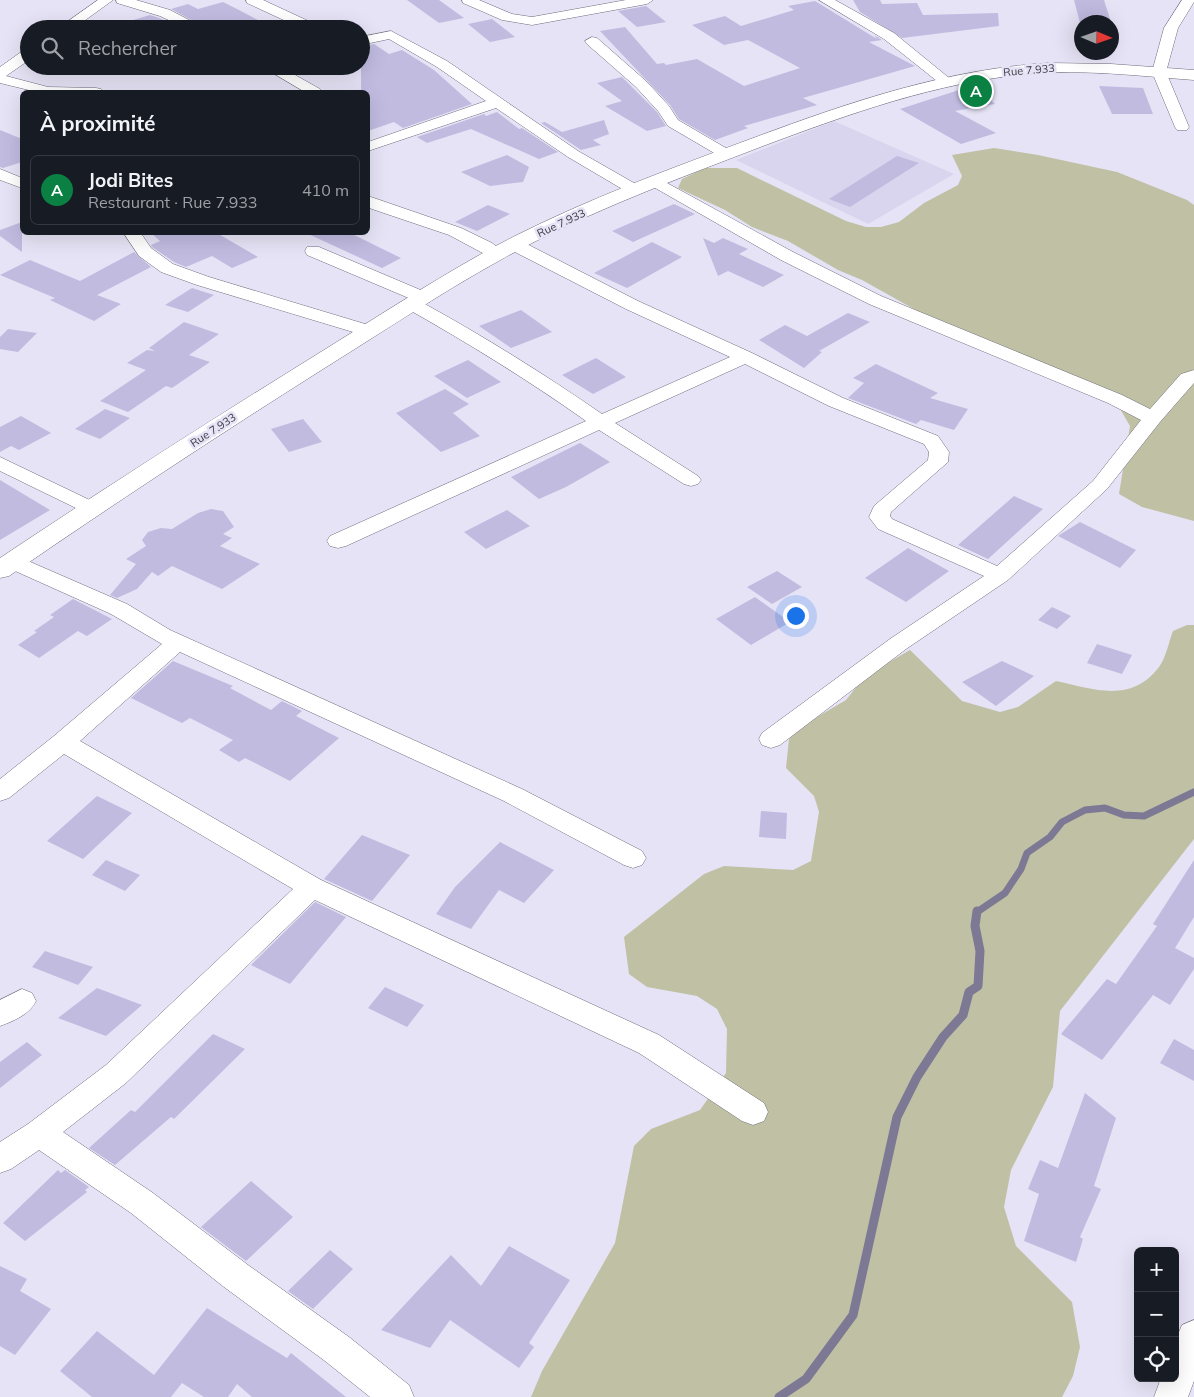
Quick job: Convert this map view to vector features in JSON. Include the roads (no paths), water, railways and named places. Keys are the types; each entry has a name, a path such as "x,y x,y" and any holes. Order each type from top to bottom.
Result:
{"street":[{"path":"77,20 106,0"},
{"path":"122,0 165,13 180,20"},
{"path":"252,0 295,20"},
{"path":"468,0 517,21 532,21 647,0"},
{"path":"825,0 889,36 947,82"},
{"path":"1182,127 1159,72 1171,28 1182,8 1190,0"},
{"path":"370,39 390,35 442,64 573,154 635,190"},
{"path":"592,41 642,84 664,109 673,123 726,154"},
{"path":"0,74 20,60"},
{"name":"Rue 7.933","path":"6,565 91,508 418,301 507,249 635,190 839,111 885,97 947,82 1024,70 1054,68 1194,75"},
{"path":"284,75 311,90"},
{"path":"0,79 44,90"},
{"path":"370,146 498,102"},
{"path":"0,174 20,182"},
{"path":"656,182 787,256 875,300 1114,399 1153,418"},
{"path":"370,202 395,213 507,249 745,357 836,402 931,440 939,452 938,462 880,510 879,517 885,524 1000,575"},
{"path":"133,235 145,252 167,268 203,281 368,331"},
{"path":"313,251 418,301 691,480"},
{"path":"338,541 745,357"},
{"path":"772,739 898,644 1000,575 1100,485 1153,418 1188,378 1194,376"},
{"path":"0,463 91,508"},
{"path":"6,565 119,609 162,635 513,795 633,858"},
{"path":"0,792 63,742 178,642"},
{"path":"63,742 312,887 649,1044 753,1112"},
{"path":"0,1160 40,1133 116,1074 312,887"},
{"path":"40,1133 142,1203 236,1276 337,1349 397,1397"},
{"path":"1171,1397 1194,1336"}],"waterway":[{"path":"977,912 1005,893 1021,869 1027,853 1050,837 1062,822 1085,810 1105,808 1124,815 1144,816 1194,792"},
{"path":"779,1397 806,1379 853,1315 897,1117 917,1077 943,1037 963,1015 969,992 978,986 980,951 975,926 977,911"}],"place":[{"name":"Jodi Bites","path":"976,91"}]}
